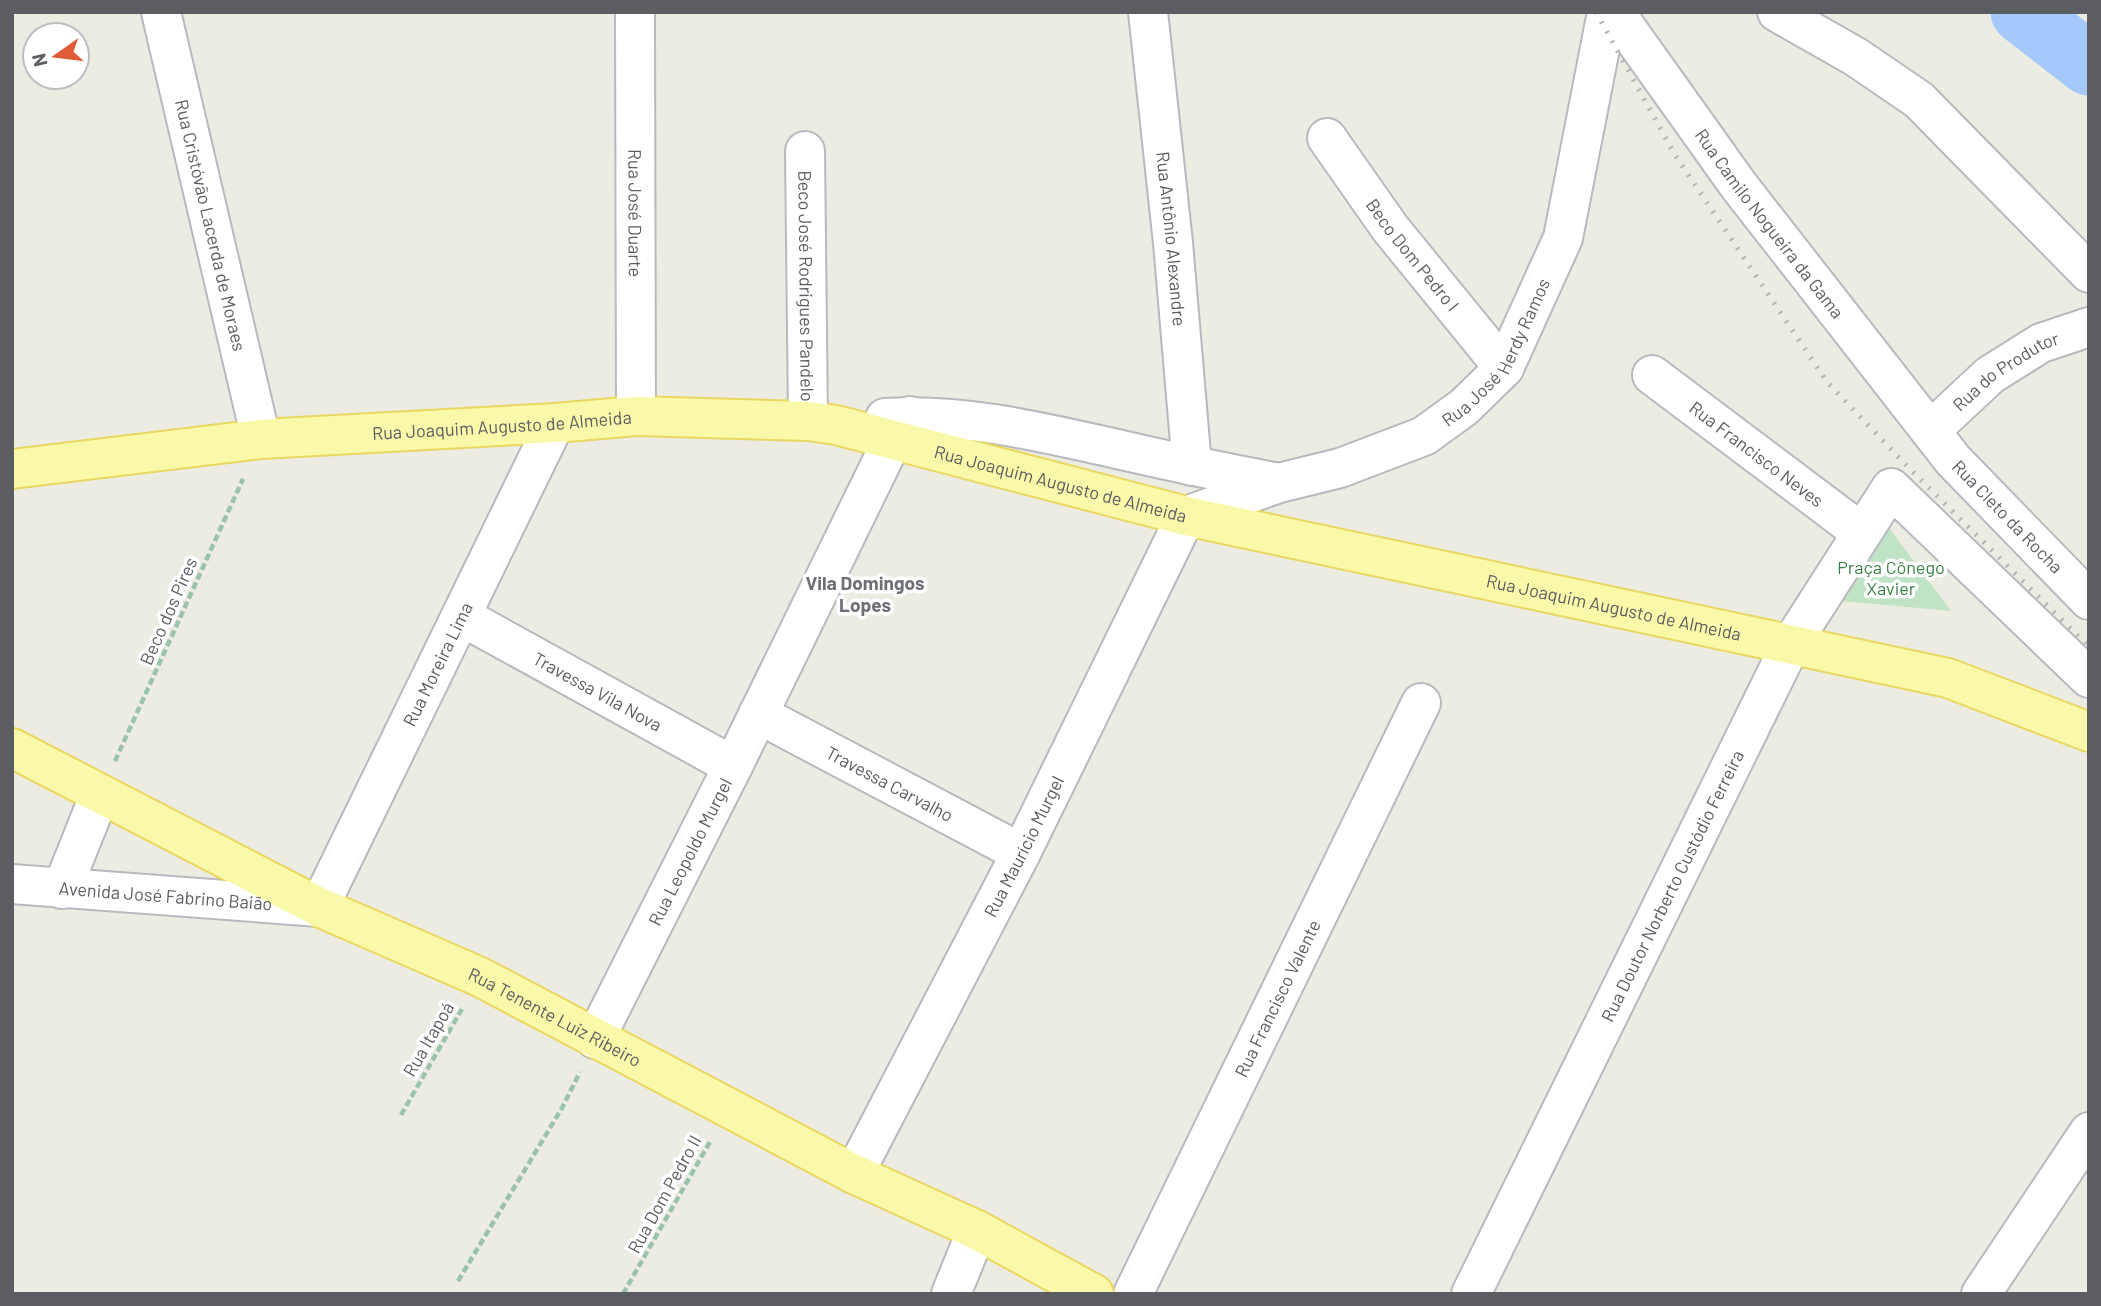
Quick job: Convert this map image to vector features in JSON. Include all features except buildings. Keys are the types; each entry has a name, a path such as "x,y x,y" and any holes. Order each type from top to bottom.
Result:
{"main road":[{"name":"Rua Joaquim Augusto de Almeida","path":"12,469 261,439 636,416 822,423 901,429 1186,516 1948,678 2089,732"},
{"name":"Rua Tenente Luiz Ribeiro","path":"12,748 319,907 480,977 854,1174 977,1230 1094,1294"}],"street":[{"name":"Rua Cristóvão Lacerda de Moraes","path":"161,12 261,439"},
{"name":"Rua José Duarte","path":"635,12 636,416"},
{"name":"Rua Antônio Alexandre","path":"1148,12 1173,243 1192,466"},
{"name":"Rua José Herdy Ramos","path":"1186,516 1279,483 1340,468 1424,436 1464,407 1504,368 1563,238 1607,12"},
{"name":"Rua Camilo Nogueira da Gama","path":"1615,12 1739,186 1931,430"},
{"path":"1777,12 1856,57 1919,100 2089,273"},
{"name":"Beco Dom Pedro I","path":"1327,138 1390,228 1504,368"},
{"name":"Beco José Rodrigues Pandelo","path":"805,151 822,423"},
{"name":"Rua do Produtor","path":"1931,430 1990,375 2041,343 2089,327"},
{"name":"Rua Francisco Neves","path":"1652,375 1862,533"},
{"name":"Rua Moreira Lima","path":"319,907 555,423"},
{"path":"901,429 1014,426 1279,483"},
{"name":"Rua Leopoldo Murgel","path":"596,1039 901,429"},
{"name":"Rua Cleto da Rocha","path":"1931,430 1954,460 2089,600"},
{"name":"Rua Doutor Norberto Custódio Ferreira","path":"1471,1294 1791,644 1891,488 2089,678"},
{"name":"Rua Maurício Murgel","path":"854,1174 1021,853 1186,516"},
{"name":"Travessa Vila Nova","path":"461,616 733,766"},
{"name":"Rua Francisco Valente","path":"1133,1294 1421,703"},
{"name":"Travessa Carvalho","path":"758,713 1021,853"},
{"path":"62,889 100,794"},
{"name":"Avenida José Fabrino Baião","path":"12,884 319,907"},
{"path":"1981,1294 2089,1132"},
{"path":"951,1294 977,1230"}],"path":[{"name":"Beco dos Pires","path":"100,794 261,439"},
{"name":"Rua Itapoá","path":"401,1115 480,977"},
{"path":"458,1281 562,1108 596,1039"},
{"name":"Rua Dom Pedro II","path":"622,1294 656,1239 728,1108"}],"green space":[{"name":"Praça Cônego Xavier","path":"1889,528 1951,611 1842,601"}],"waterway":[{"path":"2022,12 2089,64"}],"railway":[{"path":"1596,12 1675,155 1827,382 1905,464 2089,647"}],"district":[{"name":"Vila Domingos Lopes","path":"865,593"}]}
